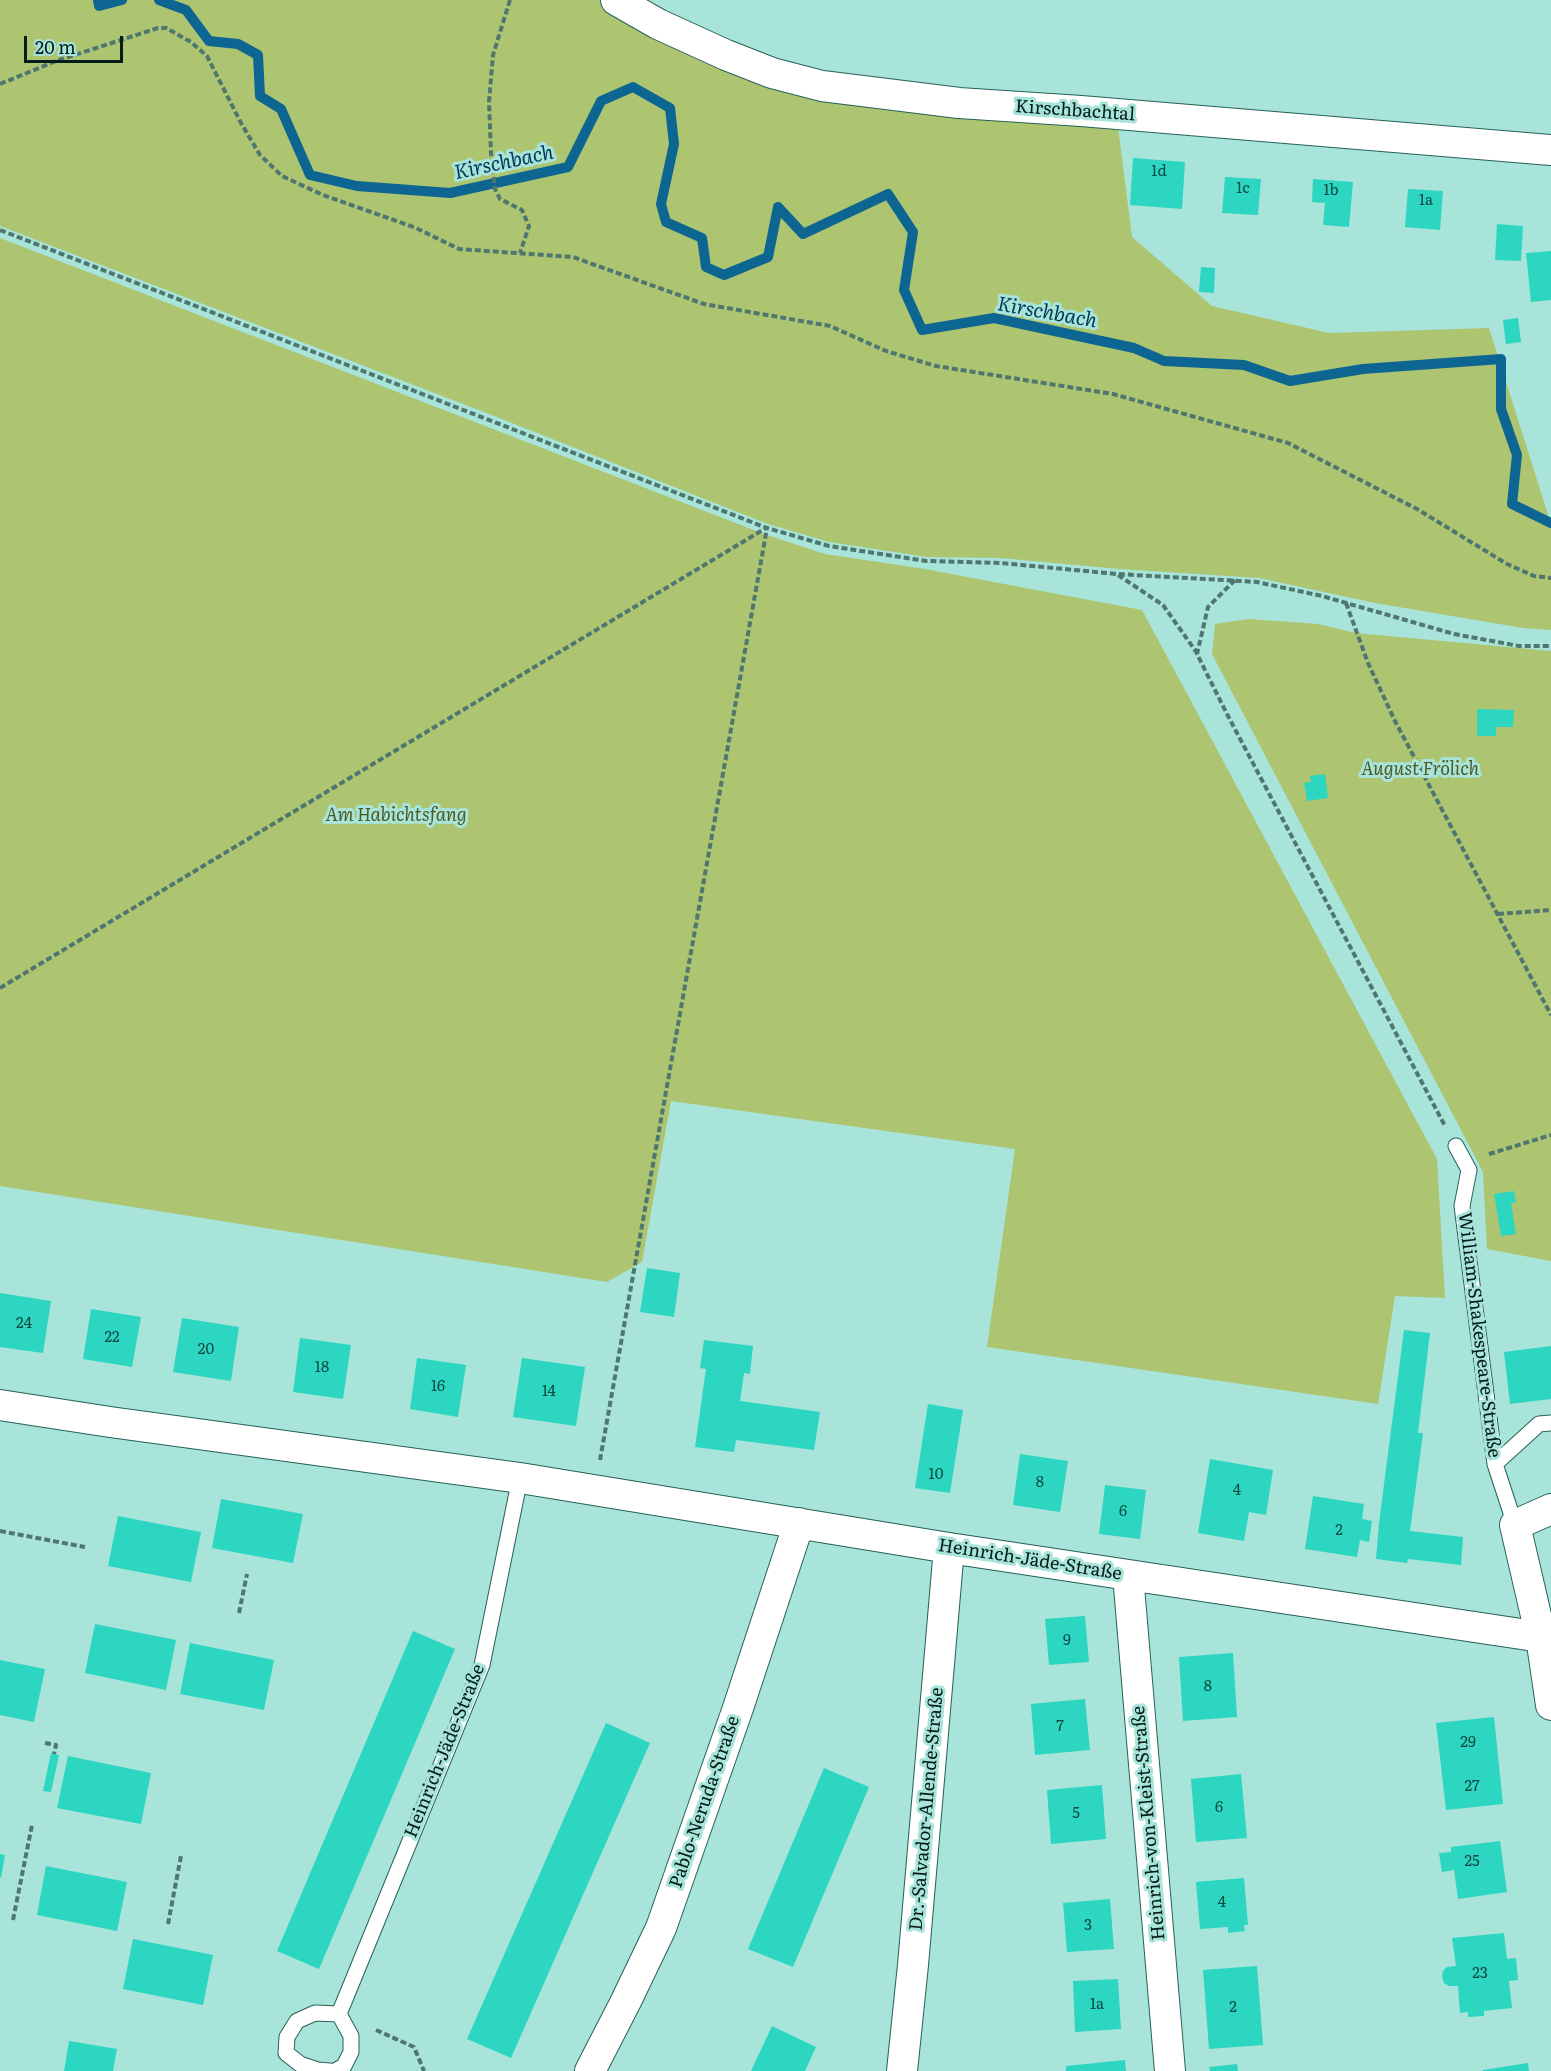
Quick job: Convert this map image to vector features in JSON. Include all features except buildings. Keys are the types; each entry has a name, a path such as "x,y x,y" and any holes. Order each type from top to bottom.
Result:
{"street":[{"name":"Kirschbachtal","path":"616,0 658,24 726,55 772,73 822,86 959,103 1551,150"},
{"name":"Heinrich-Jäde-Straße","path":"0,1405 520,1478 949,1548 1546,1633"},
{"path":"1515,1525 1551,1509"},
{"name":"Pablo-Neruda-Straße","path":"590,2071 661,1928 738,1708 799,1523"},
{"name":"William-Shakespeare-Straße","path":"1515,1525 1546,1633 1550,1687"},
{"name":"Dr.-Salvador-Allende-Straße","path":"902,2071 914,1965 949,1548"},
{"name":"Heinrich-von-Kleist-Straße","path":"1128,1575 1170,2071"}],"lane":[{"path":"1456,1146 1469,1170"},
{"name":"William-Shakespeare-Straße","path":"1469,1170 1462,1206 1495,1464 1515,1525"},
{"path":"1495,1464 1539,1424 1551,1423"},
{"name":"Heinrich-Jäde-Straße","path":"339,2014 482,1665 520,1478"},
{"path":"330,2071 300,2064 286,2053 287,2037 297,2021 315,2013 339,2014 351,2036 351,2052 344,2066 335,2071"}],"path":[{"path":"510,0 494,55 489,102 495,189 500,199 522,210 529,226 520,253"},
{"path":"0,84 68,57 158,28 166,28 191,42 207,56 260,155 282,176 323,195 416,228 459,249 573,256 704,304 830,326 886,351 936,366 1113,394 1288,443 1417,509 1507,564 1534,576 1551,578"},
{"path":"0,230 767,528 830,546 916,560 1001,563 1117,574 1236,579 1346,603 1454,634 1520,645 1551,646"},
{"path":"0,988 767,528"},
{"path":"594,1490 767,528"},
{"path":"1117,574 1163,605 1197,654 1456,1146"},
{"path":"1197,654 1208,607 1236,579"},
{"path":"1346,603 1368,663 1395,721 1551,1016"},
{"path":"1498,914 1551,910"},
{"path":"1469,1170 1479,1164 1488,1154 1551,1135"},
{"path":"0,1531 85,1547"},
{"path":"239,1613 248,1574"},
{"path":"45,1743 56,1745 54,1754"},
{"path":"13,1920 32,1825"},
{"path":"168,1924 181,1856"},
{"path":"339,2014 414,2047 424,2071"}],"green space":[{"path":"0,0 634,0 779,68 1118,127 1132,237 1212,306 1329,333 1489,328 1551,524 1551,630 1523,628 1375,603 1259,578 1000,558 927,557 829,542 768,524 0,226"},
{"name":"Am Habichtsfang","path":"0,238 764,534 825,554 925,569 1142,610 1437,1159 1445,1298 1395,1296 1378,1404 987,1347 1015,1149 671,1101 642,1262 607,1282 0,1186"},
{"name":"August Frölich","path":"1249,619 1318,624 1356,633 1551,651 1551,1261 1487,1249 1483,1172 1212,654 1215,624"}],"waterway":[{"name":"Kirschbach","path":"98,0 99,6 122,0"},
{"name":"Kirschbach","path":"159,0 186,10 209,41 238,44 258,55 260,96 281,109 310,175 357,186 450,193 568,167 601,101 633,87 670,108 674,144 661,204 666,222 702,238 706,267 724,275 768,257 778,207 803,234 888,194 913,232 904,290 922,330 994,318 1134,348 1164,361 1244,365 1290,381 1363,369 1501,359 1501,409 1517,455 1512,504 1551,523"}]}
